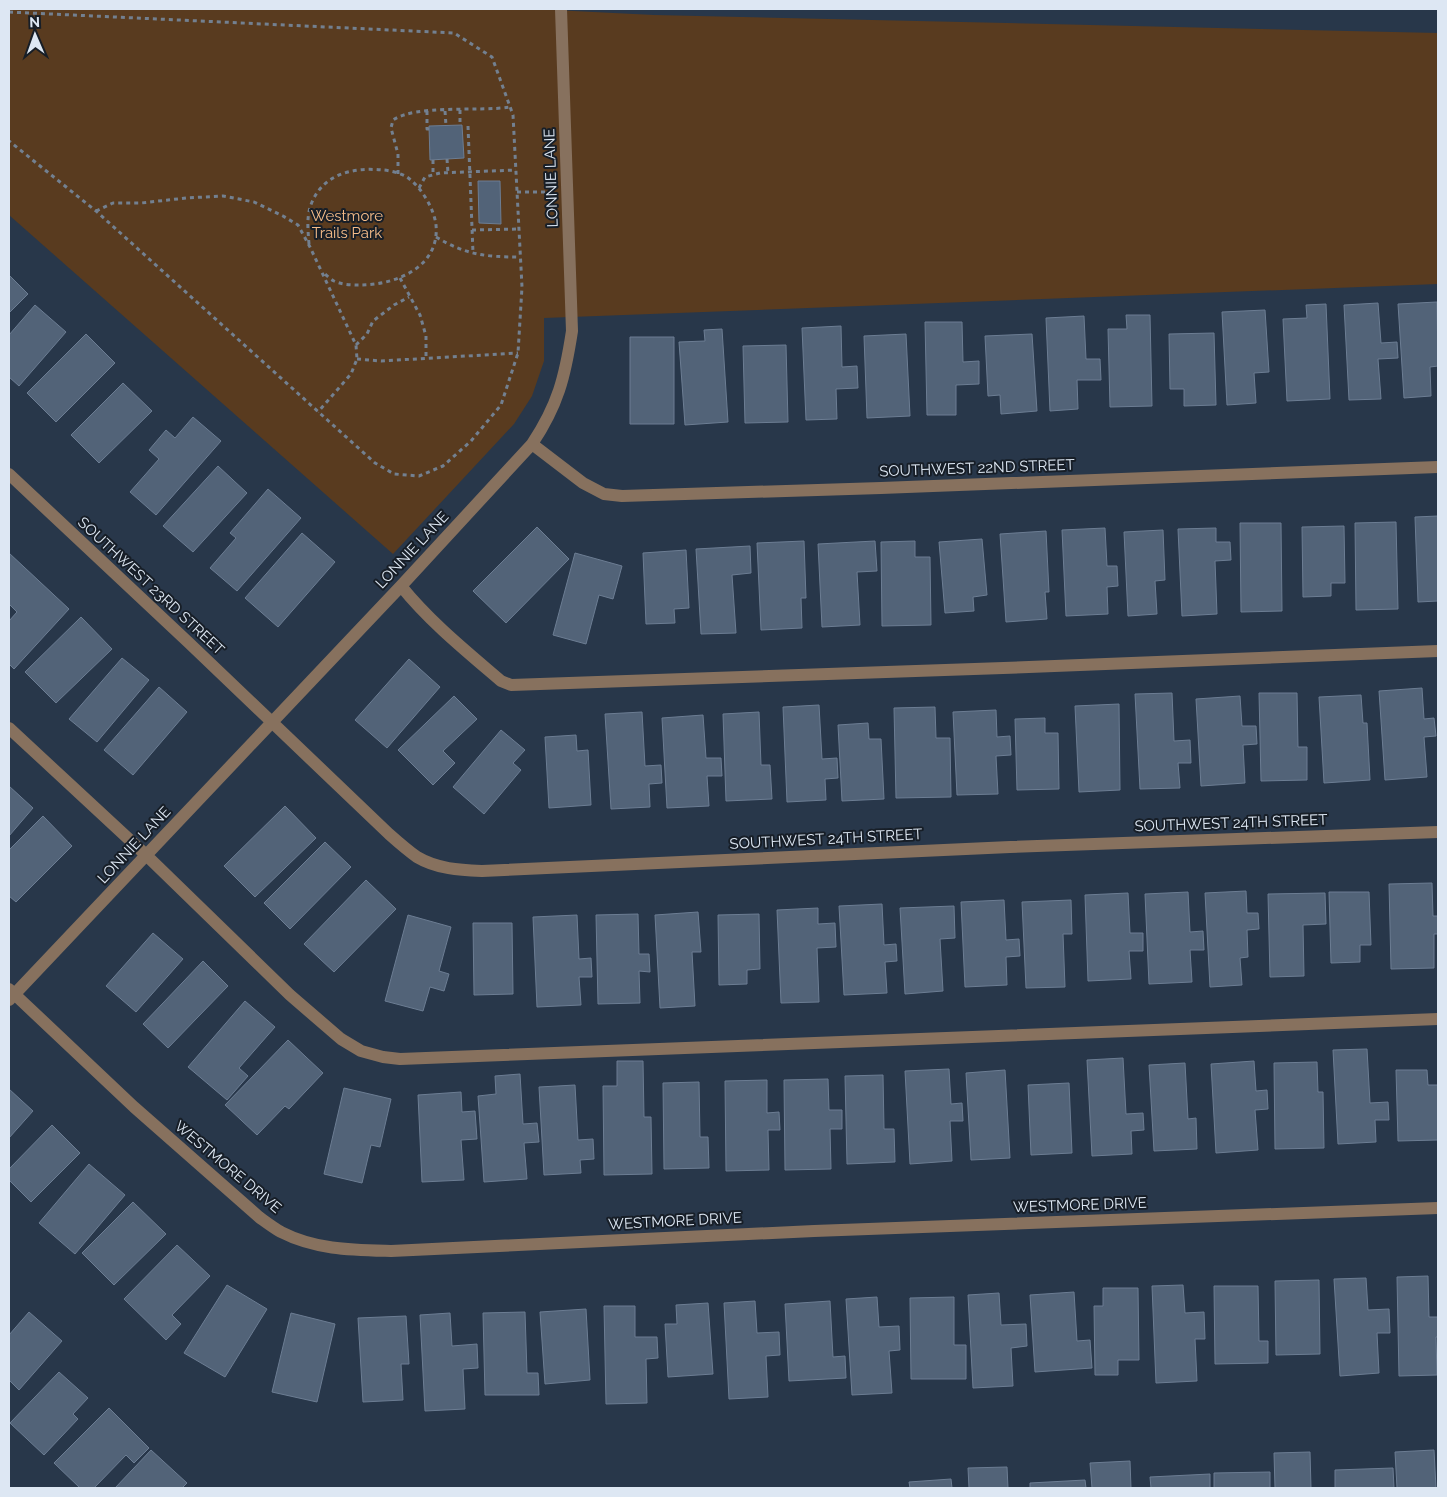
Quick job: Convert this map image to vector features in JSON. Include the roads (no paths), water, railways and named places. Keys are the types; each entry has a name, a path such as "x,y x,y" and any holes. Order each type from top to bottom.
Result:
{"street":[{"name":"LONNIE LANE","path":"11,994 146,855 401,586 532,444 547,422 560,392 568,360 572,331 561,9"},
{"name":"SOUTHWEST 22ND STREET","path":"532,444 583,483 604,494 622,496 1438,467"},
{"name":"SOUTHWEST 23RD STREET","path":"9,474 272,722"},
{"path":"401,586 417,606 450,639 501,681 516,685 1438,651"},
{"name":"SOUTHWEST 24TH STREET","path":"272,722 389,834 417,857 453,870 482,871 1000,847 1438,832"},
{"path":"9,728 146,855 290,995 341,1039 361,1051 383,1057 400,1059 1438,1019"},
{"name":"WESTMORE DRIVE","path":"11,994 134,1107 259,1217 280,1232 307,1243 336,1249 391,1251 814,1231 1438,1208"}],"park label":[{"name":"Westmore Trails Park","path":"347,224"}]}
